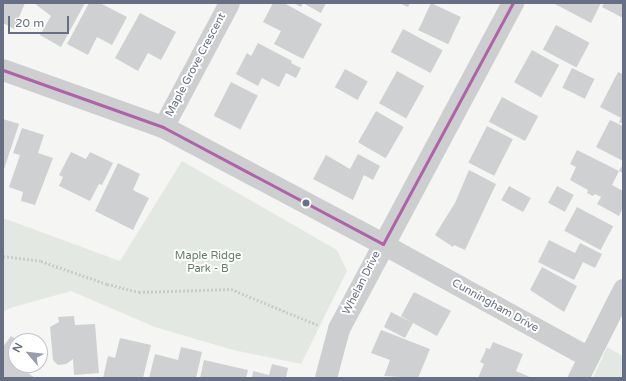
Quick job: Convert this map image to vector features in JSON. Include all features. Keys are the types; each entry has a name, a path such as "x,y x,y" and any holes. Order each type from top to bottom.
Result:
{"street":[{"name":"Maple Grove Crescent","path":"163,128 229,3"},
{"name":"Whelan Drive","path":"326,378 339,329 383,244 513,3"},
{"path":"3,70 163,128 383,244"},
{"name":"Cunningham Drive","path":"383,244 587,356"},
{"path":"578,378 587,356 623,289"}],"path":[{"path":"3,256 41,261 107,284 138,292 231,289 317,325 339,329"}],"green space":[{"name":"Maple Ridge Park - B","path":"182,161 337,250 347,271 301,364 233,350 155,327 71,291 10,308 3,312 3,218 120,261"},
{"path":"607,347 623,356 623,378 593,378"}],"building":[{"path":"3,3 25,3 14,29 3,23"},
{"path":"34,3 85,3 61,47 40,35 51,16"},
{"path":"89,3 100,3 127,17 112,45 97,37 88,55 67,44"},
{"path":"273,3 284,3 322,24 303,59 274,44 281,31 263,22"},
{"path":"293,3 303,3 301,7"},
{"path":"303,3 326,3 321,13"},
{"path":"399,3 410,3 408,7"},
{"path":"431,3 461,17 448,44 418,30"},
{"path":"553,3 601,3 591,23"},
{"path":"604,3 623,3 623,18 602,7"},
{"path":"140,13 176,32 161,60 148,53 138,71 115,58"},
{"path":"556,25 590,43 576,68 543,50"},
{"path":"403,29 443,50 431,73 391,52"},
{"path":"258,43 292,61 291,63 301,68 296,78 286,73 279,87 262,78 258,86 236,74 247,53 251,56"},
{"path":"532,50 559,65 541,97 514,82"},
{"path":"572,68 594,79 585,99 562,88"},
{"path":"345,69 368,82 358,100 335,87"},
{"path":"397,71 424,86 406,118 379,103"},
{"path":"618,72 623,74 623,124 619,122 621,118 600,107"},
{"path":"231,82 258,96 240,129 214,116"},
{"path":"502,97 538,116 525,141 489,122"},
{"path":"376,111 404,127 386,158 358,142"},
{"path":"3,119 19,124 4,169 3,168"},
{"path":"610,120 623,126 623,161 596,147"},
{"path":"487,126 513,139 494,176 468,163"},
{"path":"22,128 44,135 38,153 53,158 35,205 21,201 23,192 9,187 20,155 13,153"},
{"path":"577,150 619,171 612,185 623,191 623,208 619,216 597,204 601,197 595,194 593,196 587,193 588,190 570,180 576,167 570,164"},
{"path":"71,152 86,159 90,152 113,163 102,185 99,184 90,201 59,186 63,177 59,175"},
{"path":"358,154 380,166 373,180 364,175 353,200 313,179 326,155 350,169"},
{"path":"118,163 140,174 133,190 149,198 133,230 95,211"},
{"path":"623,164 623,173 619,171"},
{"path":"469,170 496,184 465,250 454,245 453,247 435,235 455,203"},
{"path":"509,186 531,198 523,212 501,200"},
{"path":"557,186 574,195 565,212 548,203"},
{"path":"577,207 613,226 601,250 564,231"},
{"path":"549,240 575,253 580,243 602,254 595,268 583,262 574,280 538,262"},
{"path":"542,267 577,286 564,312 530,290"},
{"path":"414,292 451,311 437,336 413,323 405,338 384,327 391,312 411,322 401,316"},
{"path":"74,316 75,325 95,324 99,373 74,375 73,359 66,364 58,365 53,360 50,327 59,322 58,317"},
{"path":"381,330 430,349 418,378 384,376 390,360 371,353"},
{"path":"120,338 151,345 143,378 103,378 108,356 115,358"},
{"path":"8,340 8,373 28,373 35,378 3,378 3,347"},
{"path":"493,342 523,354 516,371 532,378 478,378 484,364 480,362 486,348 490,349"},
{"path":"181,347 202,352 196,378 149,378 155,354 178,360"},
{"path":"204,360 248,370 246,378 200,378"},
{"path":"272,364 288,368 286,378 252,378 253,371 269,375"}],"transit line":[{"path":"3,70 163,127 383,244 513,3"}]}
